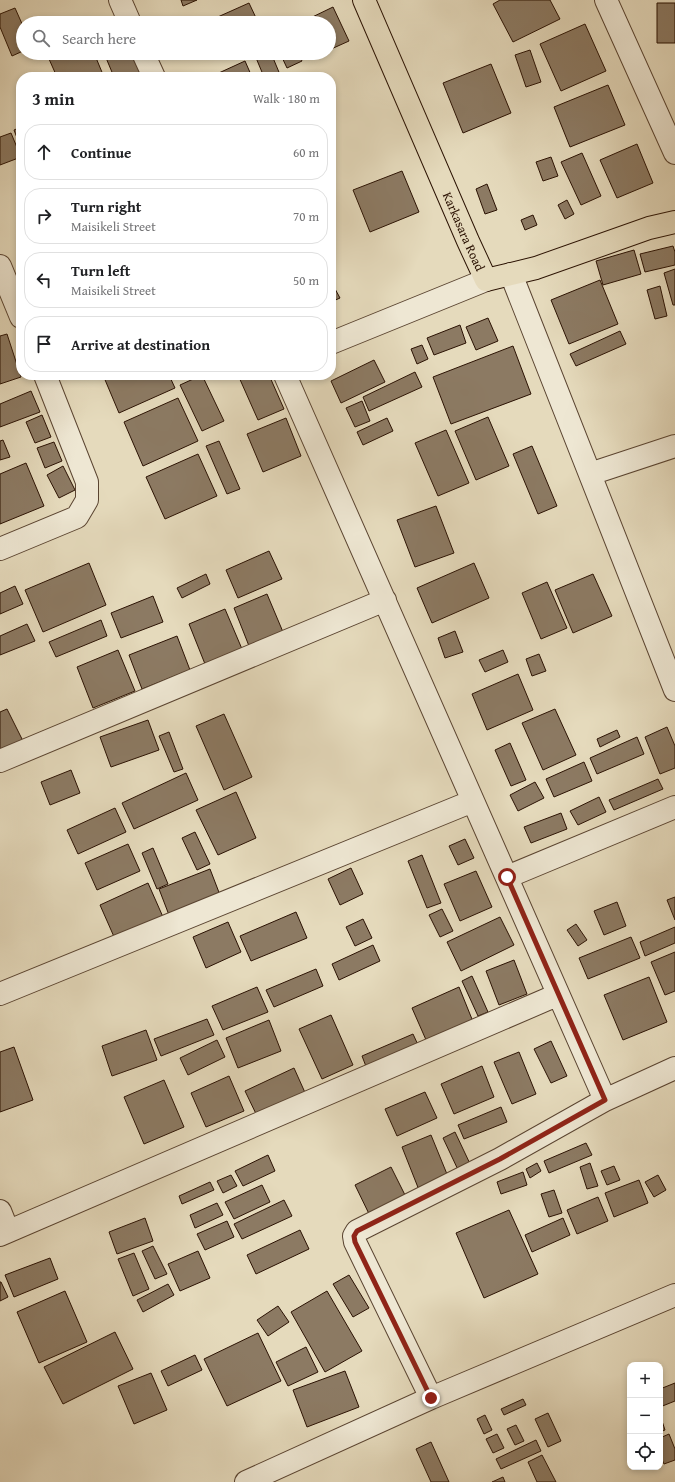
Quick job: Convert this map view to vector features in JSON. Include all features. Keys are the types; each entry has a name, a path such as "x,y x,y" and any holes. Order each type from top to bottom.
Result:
{"main road":[{"name":"Karkasara Road","path":"364,0 486,280 536,268 649,228 675,222"}],"street":[{"path":"120,0 127,16"},
{"path":"610,1 675,154"},
{"path":"146,60 152,72"},
{"path":"0,266 16,305"},
{"path":"511,274 675,690"},
{"path":"336,341 486,280"},
{"path":"0,549 77,517 87,500 87,482 47,380"},
{"path":"287,380 605,1100"},
{"path":"590,474 675,446"},
{"path":"0,761 384,600"},
{"path":"0,994 473,801"},
{"path":"507,877 675,807"},
{"path":"3,1226 557,994"},
{"path":"431,1398 355,1242 354,1236 357,1231 500,1159 605,1100 675,1068"},
{"path":"246,1482 431,1398 675,1295"}],"building":[{"path":"181,0 197,0 183,6"},
{"path":"500,0 550,0 560,19 513,42 493,4"},
{"path":"249,3 255,16 220,16"},
{"path":"657,3 675,3 675,43 657,43"},
{"path":"333,7 349,41 336,47 336,16 314,16"},
{"path":"15,8 19,16 16,16 16,54 12,56 0,27 0,14"},
{"path":"585,24 606,71 561,91 540,44"},
{"path":"530,50 541,82 526,87 515,55"},
{"path":"49,60 97,60 102,72 55,72"},
{"path":"107,60 138,60 143,72 112,72"},
{"path":"257,60 274,60 279,72 262,72"},
{"path":"283,60 302,60 302,61 287,68"},
{"path":"245,61 250,72 221,72"},
{"path":"491,64 511,113 463,133 443,83"},
{"path":"608,85 625,125 570,147 554,107"},
{"path":"11,133 16,145 16,159 0,165 0,137"},
{"path":"637,144 653,183 617,198 600,160"},
{"path":"582,153 601,196 581,205 561,162"},
{"path":"551,157 558,176 543,181 536,162"},
{"path":"402,171 419,212 370,232 353,190"},
{"path":"487,184 497,210 485,214 476,189"},
{"path":"567,200 574,214 565,219 558,205"},
{"path":"533,215 537,225 525,230 521,220"},
{"path":"673,246 675,252 675,265 645,272 640,254"},
{"path":"634,250 641,274 603,285 596,261"},
{"path":"675,269 675,305 673,305 664,273"},
{"path":"600,280 618,324 569,344 551,300"},
{"path":"660,286 667,316 655,319 647,290"},
{"path":"336,291 340,298 336,300"},
{"path":"488,318 498,341 476,350 466,327"},
{"path":"460,325 466,343 434,355 427,338"},
{"path":"620,331 626,344 576,366 570,354"},
{"path":"7,334 16,362 16,379 0,384 0,336"},
{"path":"422,345 428,359 417,364 411,349"},
{"path":"513,346 531,394 451,424 433,377"},
{"path":"374,360 385,382 341,403 331,381 336,380 336,379"},
{"path":"415,372 422,387 369,411 363,397"},
{"path":"105,380 171,380 175,388 119,413"},
{"path":"191,380 204,380 224,421 202,431 180,385"},
{"path":"240,380 271,380 284,409 258,420"},
{"path":"31,391 40,412 0,427 0,404"},
{"path":"178,398 198,441 143,466 124,422"},
{"path":"362,401 370,421 355,427 346,408"},
{"path":"42,415 51,437 35,443 26,422"},
{"path":"488,417 509,466 476,480 455,431"},
{"path":"286,418 301,456 263,472 247,434"},
{"path":"387,418 393,431 363,445 357,432"},
{"path":"446,430 469,483 438,496 415,443"},
{"path":"3,440 10,457 0,460 0,441"},
{"path":"219,441 240,489 227,494 206,446"},
{"path":"54,442 62,461 45,468 37,448"},
{"path":"532,446 557,506 538,514 513,454"},
{"path":"198,454 217,496 165,519 146,477"},
{"path":"26,463 44,506 0,524 0,474"},
{"path":"63,466 75,490 59,498 47,475"},
{"path":"436,506 454,553 415,567 397,520"},
{"path":"269,551 282,579 238,598 226,570"},
{"path":"89,563 106,605 43,632 25,590"},
{"path":"474,563 489,598 432,623 417,588"},
{"path":"206,574 210,584 182,598 177,588"},
{"path":"593,574 612,616 573,633 555,590"},
{"path":"547,582 567,628 541,639 522,593"},
{"path":"15,586 23,604 0,614 0,593"},
{"path":"267,594 283,632 249,646 234,608"},
{"path":"153,596 163,622 121,638 111,613"},
{"path":"225,609 242,649 205,664 189,624"},
{"path":"101,620 107,636 56,657 49,642"},
{"path":"27,624 35,641 0,655 0,636"},
{"path":"455,631 463,652 445,658 438,638"},
{"path":"177,636 190,670 142,689 129,655"},
{"path":"118,650 135,691 93,708 77,667"},
{"path":"503,650 508,662 485,672 479,660"},
{"path":"539,654 546,671 532,676 526,659"},
{"path":"518,674 533,710 487,730 472,694"},
{"path":"7,709 23,741 0,752 0,712"},
{"path":"555,709 576,755 543,770 522,723"},
{"path":"224,714 252,777 224,790 196,726"},
{"path":"148,720 159,750 111,767 100,737"},
{"path":"667,727 675,746 675,768 660,774 645,737"},
{"path":"617,730 620,737 600,747 597,739"},
{"path":"169,732 183,769 174,772 159,736"},
{"path":"637,737 644,754 597,774 590,758"},
{"path":"510,743 526,780 511,786 495,750"},
{"path":"584,762 592,781 554,797 546,779"},
{"path":"71,770 80,793 50,805 41,782"},
{"path":"186,773 198,800 134,829 122,803"},
{"path":"658,779 663,789 614,810 609,800"},
{"path":"535,782 544,798 518,811 510,795"},
{"path":"236,792 256,838 218,855 196,810"},
{"path":"599,797 606,812 578,825 570,811"},
{"path":"115,808 126,832 78,854 67,830"},
{"path":"561,813 567,829 531,843 524,827"},
{"path":"195,832 210,864 197,870 182,838"},
{"path":"465,839 474,858 458,865 449,846"},
{"path":"128,844 140,871 97,890 85,863"},
{"path":"153,848 168,884 157,889 142,853"},
{"path":"422,855 441,903 427,908 408,861"},
{"path":"351,868 363,894 340,905 328,879"},
{"path":"210,869 220,895 169,915 159,889"},
{"path":"476,871 492,907 460,921 444,884"},
{"path":"148,883 163,917 115,939 100,905"},
{"path":"675,897 675,920 667,900"},
{"path":"617,902 626,926 604,935 594,911"},
{"path":"442,909 453,931 440,937 429,915"},
{"path":"296,912 307,938 251,961 240,936"},
{"path":"500,917 514,945 461,971 447,942"},
{"path":"363,919 372,938 355,946 346,927"},
{"path":"228,922 241,952 206,968 193,937"},
{"path":"576,924 587,940 578,946 567,930"},
{"path":"675,927 675,943 645,956 640,942"},
{"path":"631,937 640,958 588,979 579,958"},
{"path":"373,945 380,961 339,980 332,964"},
{"path":"675,952 675,991 665,995 651,962"},
{"path":"514,960 527,994 499,1005 486,971"},
{"path":"316,969 323,986 274,1007 266,990"},
{"path":"472,976 488,1012 478,1016 462,981"},
{"path":"649,977 667,1022 623,1040 604,995"},
{"path":"257,987 268,1012 223,1030 212,1006"},
{"path":"459,987 476,1029 430,1049 412,1008"},
{"path":"331,1015 353,1065 322,1079 299,1029"},
{"path":"207,1019 214,1035 161,1056 154,1039"},
{"path":"269,1020 281,1051 238,1068 226,1038"},
{"path":"146,1030 157,1060 112,1076 102,1046"},
{"path":"413,1034 419,1047 367,1069 362,1056"},
{"path":"217,1040 225,1057 188,1075 180,1058"},
{"path":"551,1041 567,1076 551,1083 534,1049"},
{"path":"14,1047 33,1100 0,1112 0,1052"},
{"path":"519,1052 536,1094 512,1104 494,1062"},
{"path":"482,1066 494,1097 454,1114 441,1084"},
{"path":"294,1068 307,1097 259,1120 245,1091"},
{"path":"229,1076 244,1111 206,1127 191,1093"},
{"path":"164,1080 184,1127 144,1144 124,1097"},
{"path":"425,1092 437,1118 397,1136 385,1109"},
{"path":"501,1107 507,1122 464,1139 458,1125"},
{"path":"455,1132 472,1168 460,1174 443,1138"},
{"path":"431,1135 449,1179 419,1190 402,1147"},
{"path":"586,1143 592,1155 549,1173 544,1161"},
{"path":"268,1155 275,1171 243,1186 235,1171"},
{"path":"537,1163 541,1171 530,1178 526,1169"},
{"path":"590,1163 598,1186 587,1189 580,1167"},
{"path":"614,1166 620,1180 607,1185 601,1171"},
{"path":"391,1167 409,1203 372,1220 355,1185"},
{"path":"523,1172 527,1185 501,1194 497,1182"},
{"path":"231,1175 237,1186 223,1193 217,1181"},
{"path":"658,1175 666,1190 654,1197 645,1182"},
{"path":"639,1180 648,1203 614,1217 605,1193"},
{"path":"210,1182 214,1190 182,1204 179,1196"},
{"path":"262,1185 270,1202 234,1219 225,1202"},
{"path":"554,1190 562,1213 549,1217 541,1194"},
{"path":"598,1197 608,1221 577,1234 567,1210"},
{"path":"284,1200 292,1216 242,1239 234,1224"},
{"path":"217,1203 223,1215 195,1228 190,1215"},
{"path":"509,1210 538,1274 484,1298 456,1233"},
{"path":"145,1218 153,1241 117,1254 109,1232"},
{"path":"563,1218 570,1235 532,1252 525,1235"},
{"path":"227,1221 234,1237 205,1250 197,1234"},
{"path":"300,1230 309,1249 256,1274 247,1255"},
{"path":"153,1246 167,1274 155,1279 142,1251"},
{"path":"198,1251 210,1278 180,1291 168,1264"},
{"path":"134,1253 149,1289 133,1296 118,1259"},
{"path":"50,1258 58,1279 14,1297 5,1275"},
{"path":"349,1275 369,1308 353,1317 333,1284"},
{"path":"0,1282 8,1297 0,1301"},
{"path":"168,1284 174,1295 143,1312 137,1300"},
{"path":"65,1291 87,1342 39,1363 17,1312"},
{"path":"327,1291 362,1351 325,1372 291,1312"},
{"path":"278,1306 289,1322 268,1336 257,1320"},
{"path":"115,1332 133,1369 63,1404 44,1367"},
{"path":"258,1333 281,1381 227,1406 204,1359"},
{"path":"306,1347 318,1372 288,1386 276,1362"},
{"path":"195,1355 202,1370 168,1386 161,1371"},
{"path":"345,1371 359,1407 307,1427 293,1390"},
{"path":"151,1373 167,1410 134,1424 118,1386"},
{"path":"675,1383 675,1401 663,1406 663,1398 663,1388"},
{"path":"523,1399 526,1405 504,1415 501,1409"},
{"path":"548,1413 561,1441 548,1447 535,1419"},
{"path":"485,1415 492,1430 484,1434 477,1419"},
{"path":"516,1425 524,1441 515,1445 507,1429"},
{"path":"497,1434 504,1448 493,1453 486,1439"},
{"path":"669,1434 675,1449 675,1460 664,1464 663,1462 663,1437"},
{"path":"536,1440 541,1451 501,1469 496,1459"},
{"path":"431,1442 449,1482 431,1482 416,1449"},
{"path":"542,1455 556,1482 537,1482 528,1462"},
{"path":"503,1477 505,1482 492,1482"}],"route":[{"path":"431,1398 355,1242 354,1236 357,1231 500,1159 605,1100 557,994 507,877"}]}
